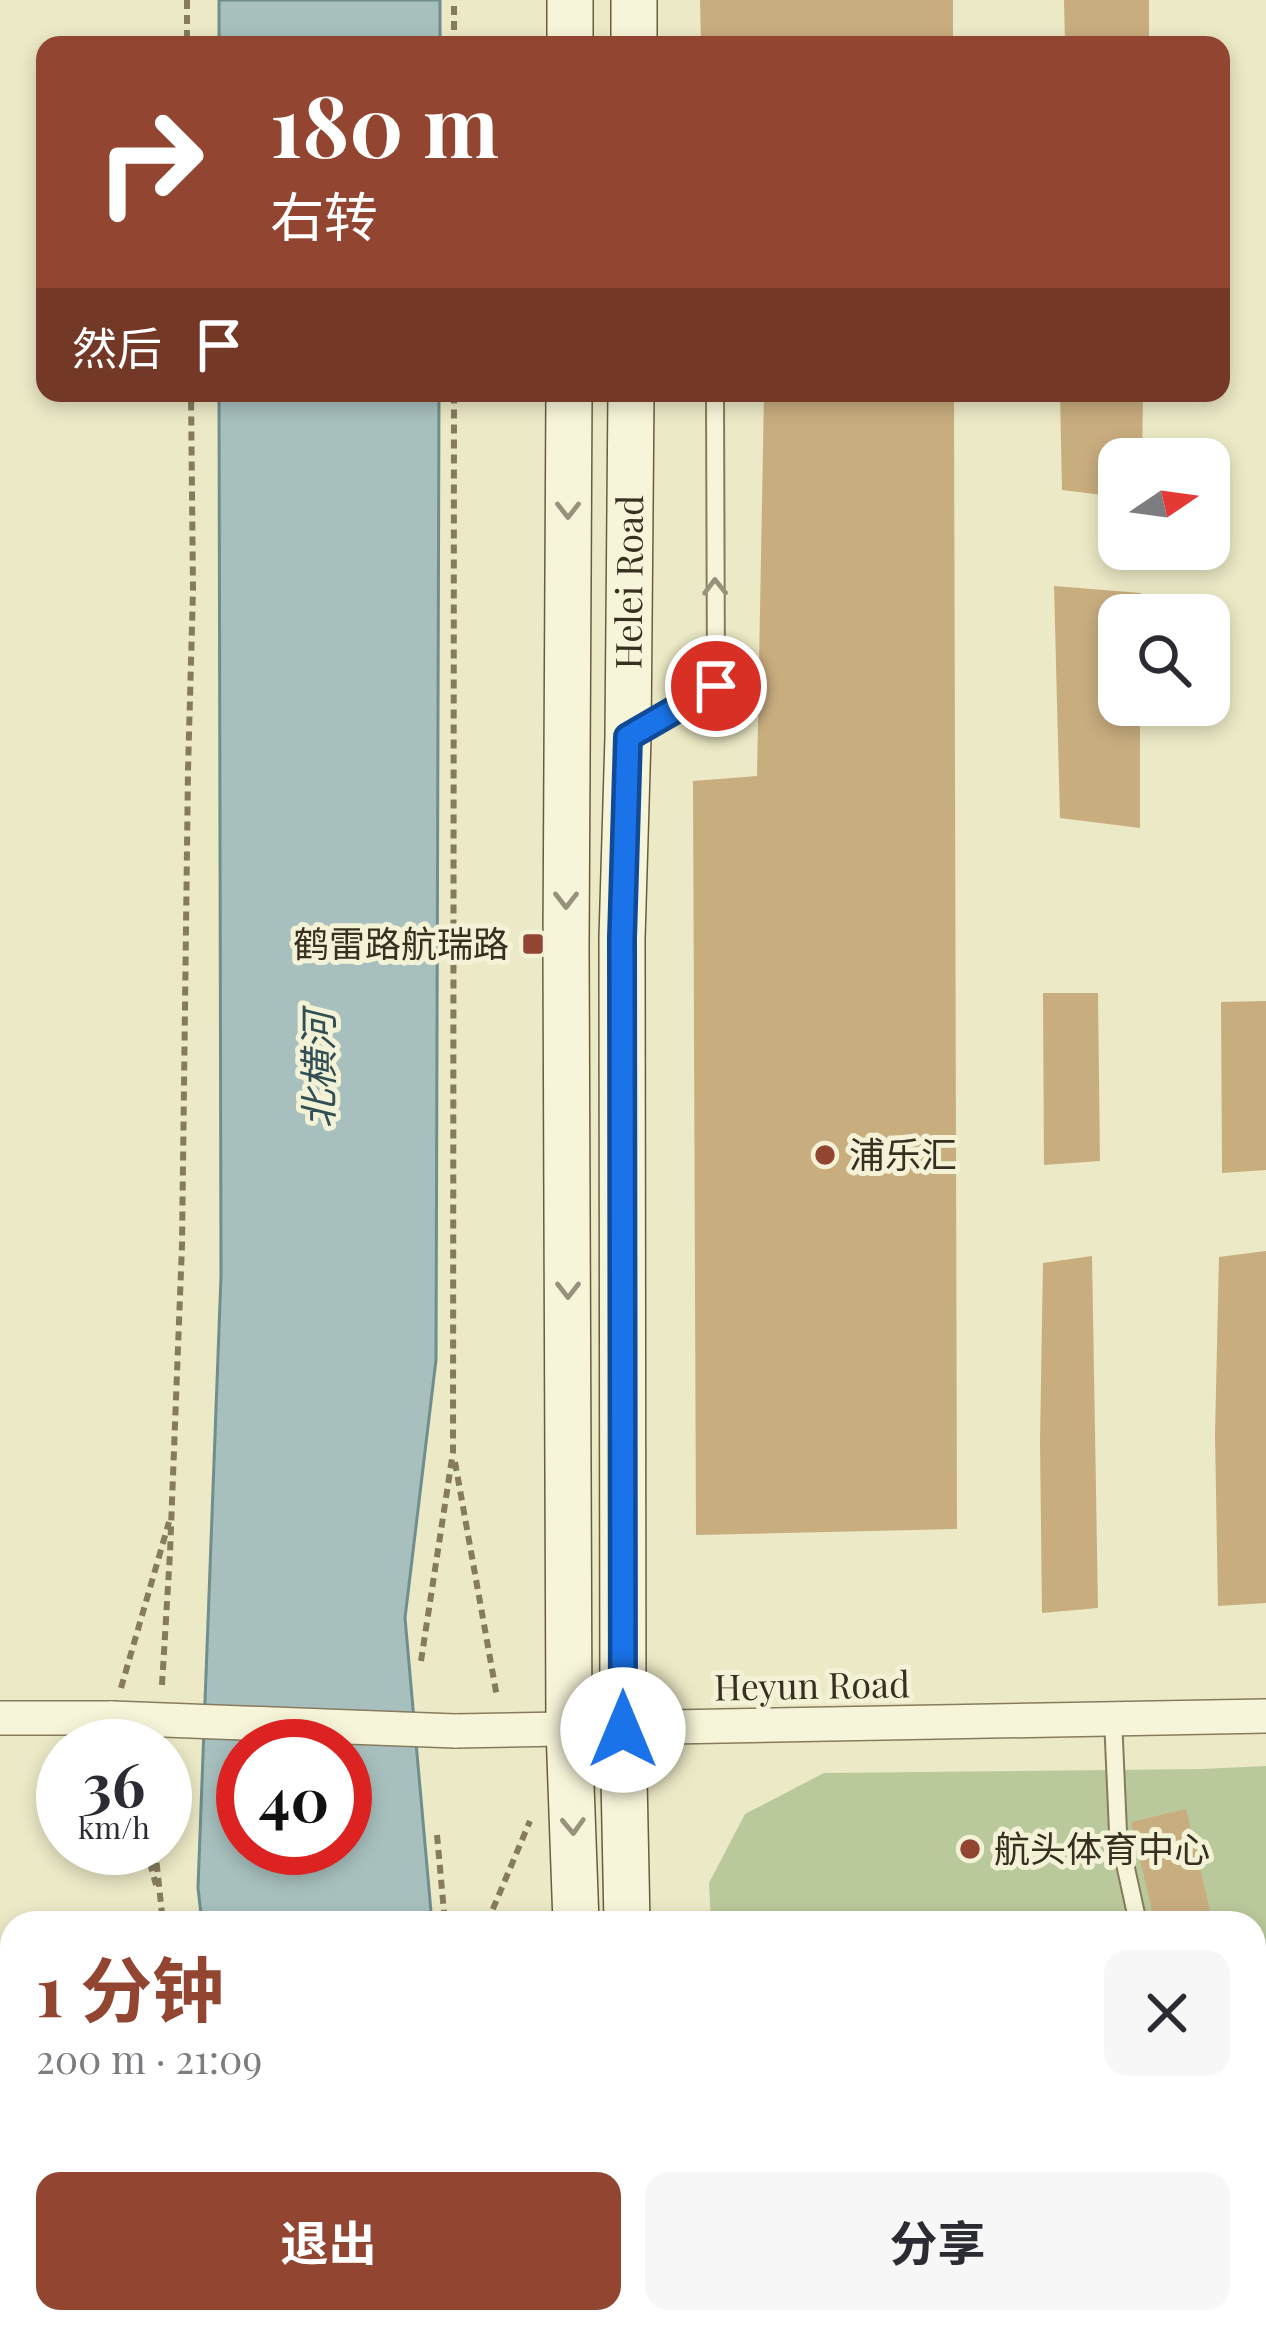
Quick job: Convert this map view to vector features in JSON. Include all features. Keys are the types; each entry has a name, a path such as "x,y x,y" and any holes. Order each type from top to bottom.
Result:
{"street":[{"path":"570,0 570,36"},
{"path":"634,0 634,36"},
{"path":"568,402 569,1730 576,1911"},
{"name":"Helei Road","path":"627,1911 622,938 632,402"},
{"name":"Heyun Road","path":"0,1718 455,1731 1266,1716"}],"lane":[{"path":"628,737 716,686 716,402"},
{"path":"1113,1718 1118,1832 1135,1911"}],"path":[{"path":"187,0 187,36"},
{"path":"454,0 454,36"},
{"path":"160,1703 182,1245 193,590 191,402"},
{"path":"421,1660 453,1452 454,402"},
{"path":"453,1452 503,1730"},
{"path":"112,1718 172,1513"},
{"path":"492,1911 533,1815"},
{"path":"437,1835 444,1911"},
{"path":"153,1875 161,1906"},
{"path":"158,1875 162,1911"}],"green space":[{"name":"航头体育中心","path":"1266,1766 1266,1911 710,1911 709,1883 745,1814 824,1773"}],"water":[{"path":"219,0 440,0 440,36 219,36"},
{"name":"北横河","path":"219,402 439,402 436,1360 405,1618 431,1911 201,1911 221,1276"}],"building":[{"path":"700,0 953,0 953,36 701,36"},
{"path":"1064,0 1149,0 1149,36 1065,36"},
{"name":"浦乐汇","path":"764,402 954,402 957,1529 696,1535 693,781 757,776"},
{"path":"1060,402 1143,402 1142,438 1098,438 1098,494 1062,490"},
{"path":"1054,586 1141,593 1098,594 1098,726 1140,726 1140,828 1060,818"},
{"path":"1043,993 1098,993 1100,1161 1044,1165"},
{"path":"1266,1001 1266,1170 1222,1173 1221,1002"},
{"path":"1266,1251 1266,1603 1218,1606 1219,1257"},
{"path":"1092,1256 1098,1608 1042,1613 1043,1263"},
{"path":"1186,1809 1210,1911 1152,1911 1131,1822"}],"place":[{"name":"鹤雷路航瑞路","path":"533,944"},
{"name":"浦乐汇","path":"825,1155"},
{"name":"航头体育中心","path":"970,1849"}],"route":[{"path":"623,1730 622,938 628,737 716,686"}]}
